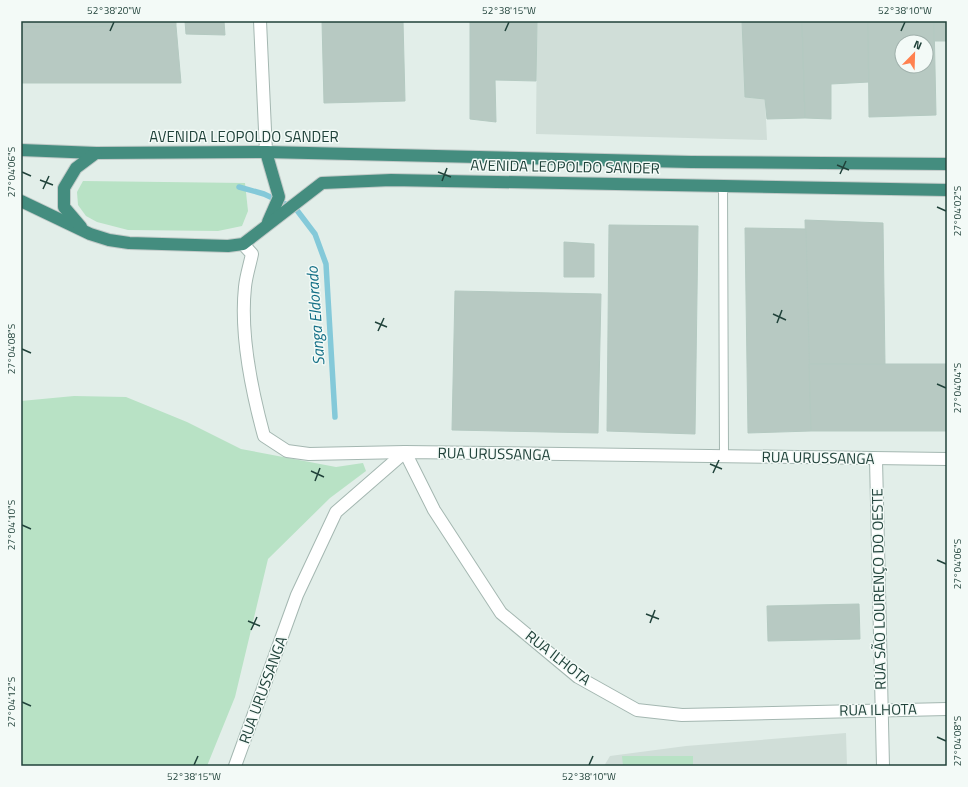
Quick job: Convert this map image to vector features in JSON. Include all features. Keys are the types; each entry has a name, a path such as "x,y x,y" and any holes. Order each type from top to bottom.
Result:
{"highway":[{"name":"AVENIDA LEOPOLDO SANDER","path":"21,150 96,153 266,152 691,162 947,164"},
{"path":"266,152 279,197 266,225"},
{"path":"90,234 77,223 64,206 64,188 76,168 96,153"},
{"name":"AVENIDA LEOPOLDO SANDER","path":"243,244 266,225 322,184 391,180 947,190"},
{"path":"21,200 90,234 129,243 213,246 243,244"}],"street":[{"path":"260,21 266,152"},
{"path":"243,244 252,254 245,287 244,332 259,418 264,436 287,451 309,454 405,452"},
{"name":"RUA URUSSANGA","path":"235,766 297,595 336,512 405,452 947,459"},
{"name":"RUA ILHOTA","path":"405,452 434,510 501,613 578,677 637,710 682,715 947,709"},
{"name":"RUA SÃO LOURENÇO DO OESTE","path":"876,459 884,766"}],"lane":[{"path":"723,185 724,457"}],"shaded area":[{"path":"537,21 742,21 745,97 765,99 767,140 536,134"},
{"path":"846,733 847,766 604,766 610,756 686,746"}],"green space":[{"path":"83,181 245,183 248,211 242,226 218,231 128,230 97,222 86,216 78,205 77,192"},
{"path":"74,396 126,397 187,422 241,449 336,467 363,463 366,471 330,498 268,559 235,697 207,766 21,766 21,401"},
{"path":"622,756 693,756 693,766 623,766"}],"building":[{"path":"21,21 176,21 176,26 21,27"},
{"path":"185,21 224,21 225,35 186,34"},
{"path":"322,21 403,21 405,101 324,103"},
{"path":"470,21 537,21 536,81 495,80 496,122 470,119"},
{"path":"742,21 802,21 805,118 767,119 765,99 745,97"},
{"path":"802,21 868,21 869,82 831,84 831,119 805,118"},
{"path":"868,21 934,21 936,115 869,117"},
{"path":"934,21 947,21 947,41 934,41"},
{"path":"176,26 181,83 21,83 21,27"},
{"path":"805,220 883,223 885,365 809,364"},
{"path":"609,225 698,226 695,434 607,431"},
{"path":"745,228 806,229 811,431 748,433"},
{"path":"564,242 594,244 594,277 564,277"},
{"path":"455,291 601,294 598,433 452,430"},
{"path":"809,364 947,364 947,431 811,431"},
{"path":"859,604 860,639 768,641 767,606"}],"waterway":[{"name":"Sanga Eldorado","path":"239,187 264,194 296,209 315,234 326,264 335,417"}]}
